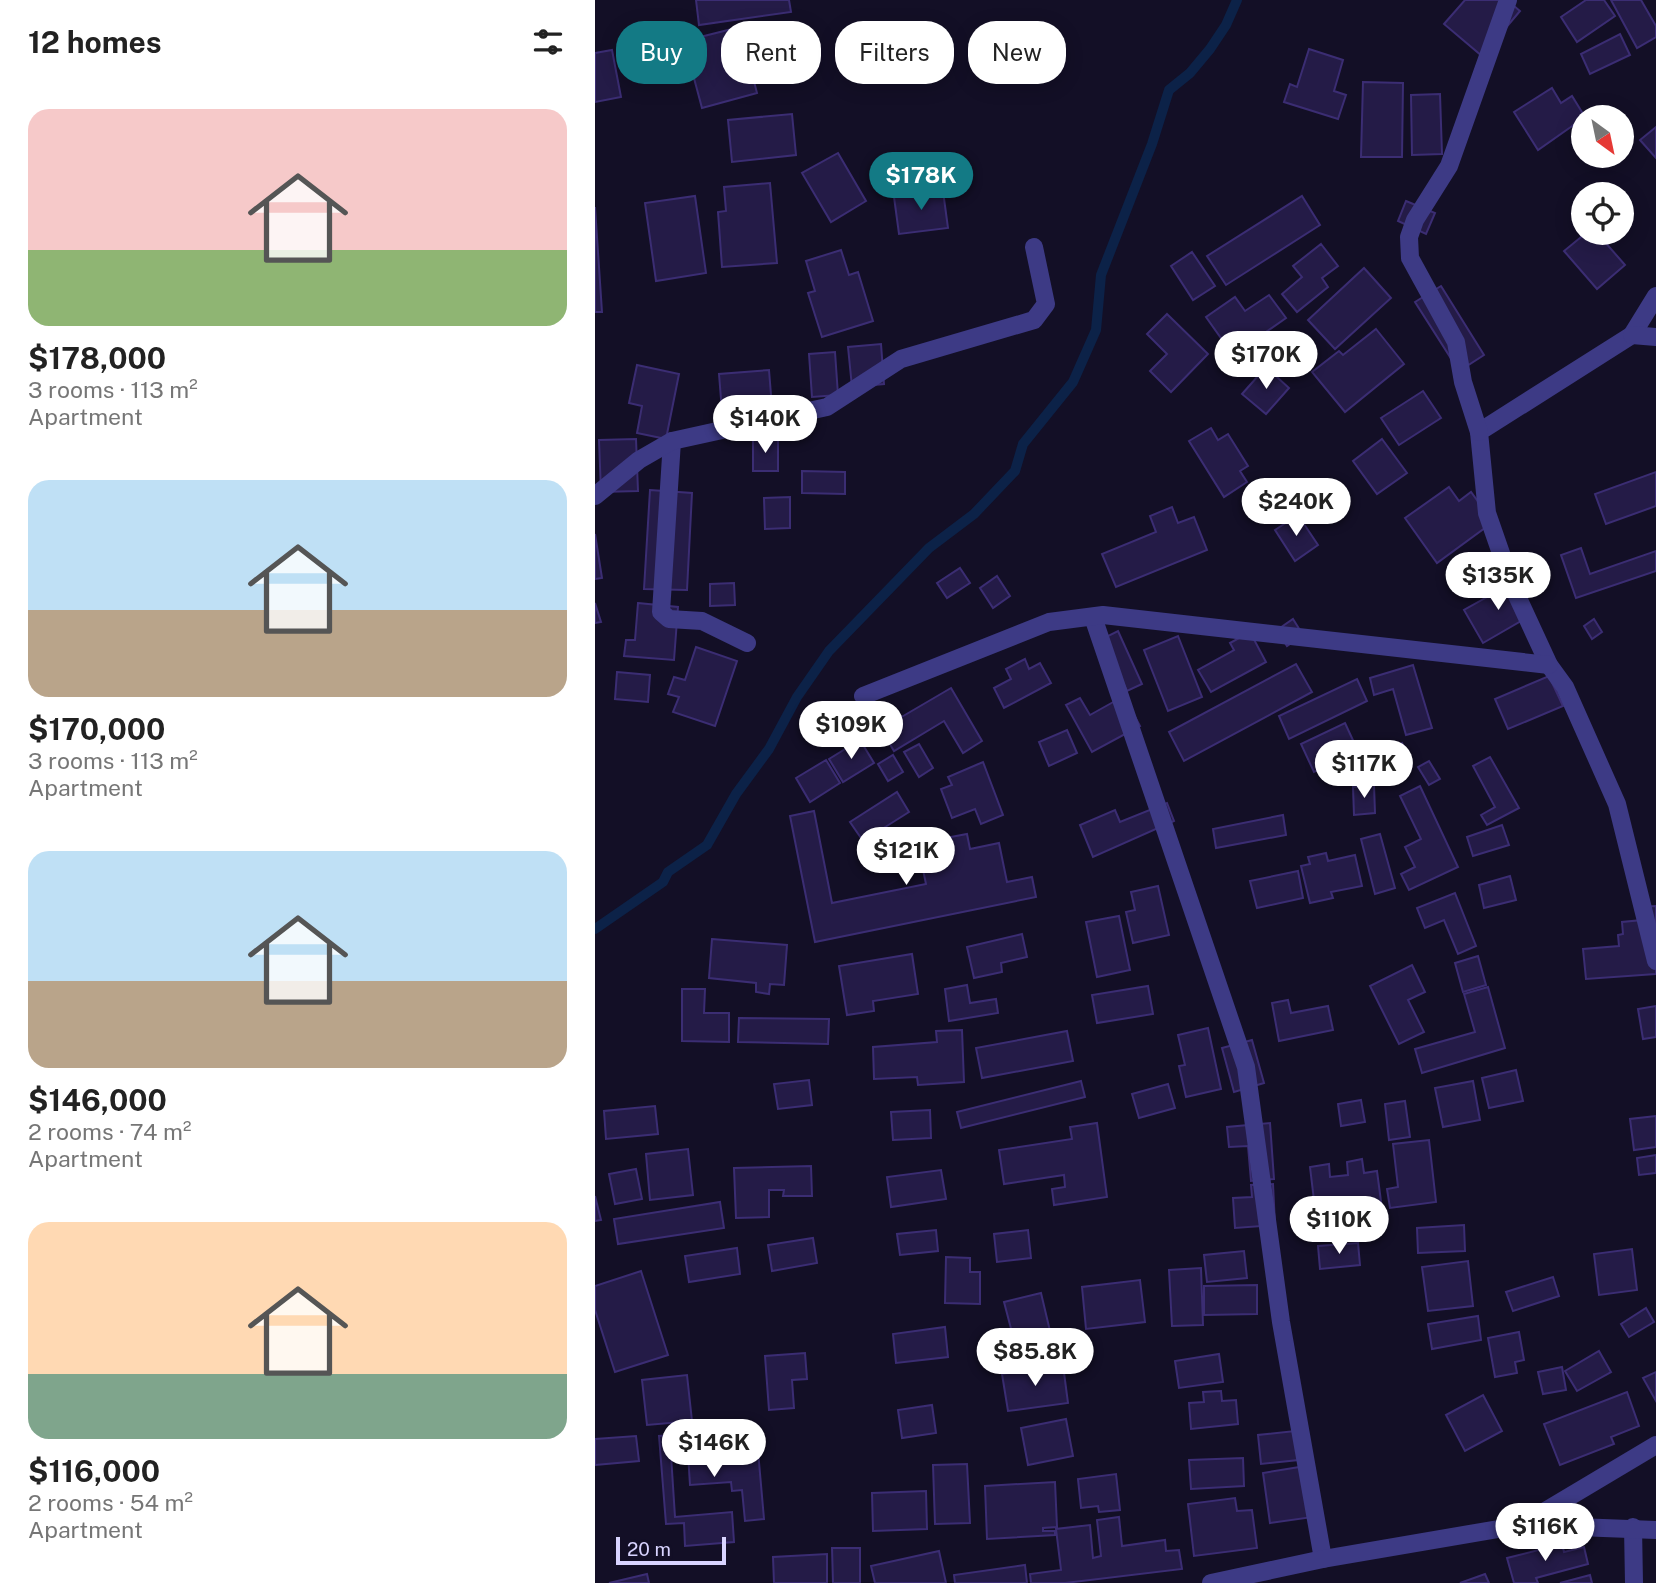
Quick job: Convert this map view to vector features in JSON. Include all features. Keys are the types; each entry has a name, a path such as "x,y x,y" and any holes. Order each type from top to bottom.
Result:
{"street":[{"path":"1508,0 1449,166 1415,220 1409,237 1411,258 1456,342 1463,382 1479,432 1487,513 1512,585 1549,664 1565,687 1622,817 1655,952"},
{"path":"595,496 639,460 672,442 827,407 901,359 1027,324 1043,312 1047,304 1034,247"},
{"path":"1479,432 1632,335 1656,296"},
{"path":"1632,335 1656,337"},
{"path":"672,442 661,612 669,618 702,621 747,643"},
{"path":"863,696 1049,622 1123,615 1549,664"},
{"path":"1093,617 1246,1067 1281,1322 1323,1559"},
{"path":"1522,1525 1656,1445"},
{"path":"1211,1583 1323,1559 1522,1525 1633,1527 1656,1530"},
{"path":"1633,1527 1634,1583"}],"building":[{"path":"696,0 789,0 791,12 707,24 707,21 699,21"},
{"path":"1465,0 1507,0 1520,11 1482,56 1444,24"},
{"path":"1586,0 1604,0 1615,16 1577,42 1561,17"},
{"path":"1611,0 1641,0 1656,26 1656,37 1637,48"},
{"path":"721,32 721,84 755,84 757,93 702,108 696,84 707,84 707,35"},
{"path":"1620,34 1630,55 1590,74 1581,54"},
{"path":"1309,49 1343,60 1334,91 1346,95 1338,119 1284,102 1290,84 1297,87"},
{"path":"612,50 616,84 619,84 621,97 595,102 595,53"},
{"path":"1363,82 1403,83 1402,157 1361,157"},
{"path":"1552,88 1561,103 1572,96 1578,105 1571,105 1571,127 1538,150 1514,112"},
{"path":"1440,94 1442,154 1412,155 1411,95"},
{"path":"792,114 796,155 732,162 728,120"},
{"path":"1656,127 1656,158 1640,140"},
{"path":"838,153 866,201 831,222 802,173"},
{"path":"770,183 777,263 722,267 718,212 726,211 724,187"},
{"path":"943,191 948,228 899,234 894,197"},
{"path":"695,196 706,273 656,281 645,203"},
{"path":"1302,196 1320,225 1226,285 1207,256"},
{"path":"1406,201 1435,213 1426,234 1398,221"},
{"path":"595,207 602,312 595,312"},
{"path":"1321,244 1338,266 1322,278 1328,287 1297,312 1282,294 1302,277 1293,266"},
{"path":"1571,245 1608,245 1625,265 1597,289 1564,251"},
{"path":"841,250 849,275 858,272 873,321 822,337 808,293 815,291 806,261"},
{"path":"1192,252 1215,286 1193,300 1171,266"},
{"path":"1364,268 1391,298 1335,349 1308,320"},
{"path":"1441,286 1484,355 1459,371 1415,302"},
{"path":"1269,295 1286,318 1233,355 1206,317 1235,297 1245,311"},
{"path":"1167,314 1208,354 1171,392 1150,371 1167,354 1147,334"},
{"path":"1376,329 1404,364 1345,412 1312,372 1339,351 1343,355"},
{"path":"1297,340 1313,358 1298,372 1281,355"},
{"path":"881,344 884,384 852,387 848,347"},
{"path":"835,352 838,395 812,397 809,354"},
{"path":"637,365 679,374 666,439 637,433 642,406 629,403"},
{"path":"1266,367 1289,388 1266,414 1242,394"},
{"path":"769,370 773,420 723,424 719,374"},
{"path":"1423,391 1441,418 1399,445 1381,418"},
{"path":"1211,428 1218,440 1228,434 1248,466 1240,471 1247,482 1224,497 1189,441"},
{"path":"636,439 638,491 601,492 599,440"},
{"path":"753,439 778,439 778,471 753,471"},
{"path":"1382,439 1407,473 1377,494 1353,461"},
{"path":"802,471 845,472 845,494 802,493"},
{"path":"1656,472 1656,506 1606,524 1595,494"},
{"path":"1449,487 1459,501 1471,492 1493,522 1437,563 1405,518"},
{"path":"650,490 692,493 687,590 644,589"},
{"path":"790,497 790,528 765,529 764,498"},
{"path":"1172,507 1178,523 1194,517 1207,550 1116,587 1102,554 1156,532 1150,516"},
{"path":"1298,515 1318,545 1295,561 1275,530"},
{"path":"595,534 602,578 595,579"},
{"path":"1581,548 1590,574 1656,551 1656,571 1576,598 1561,555"},
{"path":"960,568 970,583 947,598 937,583"},
{"path":"997,576 1010,596 993,608 980,588"},
{"path":"1514,582 1533,614 1483,643 1464,610"},
{"path":"734,583 735,605 710,606 710,584"},
{"path":"595,603 601,622 595,623"},
{"path":"638,603 678,607 674,660 624,656 626,640 635,640"},
{"path":"1293,619 1303,635 1287,646 1277,630"},
{"path":"1594,619 1602,632 1592,639 1584,626"},
{"path":"1118,631 1142,684 1127,691 1102,639"},
{"path":"1250,632 1266,662 1211,692 1198,670 1234,650 1230,643"},
{"path":"1178,636 1202,697 1168,711 1144,650"},
{"path":"696,647 737,661 715,726 673,712 679,697 668,694 674,677 685,680"},
{"path":"1025,659 1029,669 1040,663 1051,683 1004,708 994,688 1011,679 1006,669"},
{"path":"1296,664 1312,692 1184,761 1169,732"},
{"path":"1413,665 1432,728 1406,735 1393,689 1374,695 1370,678"},
{"path":"617,672 650,675 648,702 615,699"},
{"path":"1549,676 1563,706 1508,729 1495,699"},
{"path":"1357,679 1367,701 1289,739 1279,716"},
{"path":"951,688 982,741 963,753 944,721 894,751 881,729"},
{"path":"1124,696 1140,726 1092,752 1066,705 1080,698 1090,715"},
{"path":"1345,723 1358,751 1314,772 1301,744"},
{"path":"1067,730 1077,753 1049,766 1039,742"},
{"path":"860,740 874,763 843,782 829,759"},
{"path":"1402,743 1411,760 1377,777 1369,760"},
{"path":"919,744 933,768 919,777 904,752"},
{"path":"893,755 903,772 888,781 878,764"},
{"path":"1490,757 1519,808 1487,825 1481,815 1495,807 1473,766"},
{"path":"826,760 840,783 810,802 796,778"},
{"path":"1429,761 1440,779 1429,785 1418,767"},
{"path":"983,762 1003,815 981,824 975,809 952,818 941,789 952,785 948,777"},
{"path":"1374,785 1375,813 1354,815 1353,787"},
{"path":"1420,786 1458,867 1409,890 1401,874 1415,867 1405,847 1421,839 1400,796"},
{"path":"897,792 909,812 863,841 850,822"},
{"path":"1167,803 1174,821 1093,857 1080,825 1115,810 1120,822"},
{"path":"814,811 832,903 926,884 921,860 943,855 940,839 967,834 970,849 999,843 1007,882 1032,877 1036,897 815,942 790,816"},
{"path":"1283,815 1286,835 1216,848 1213,829"},
{"path":"1502,825 1509,845 1473,856 1467,837"},
{"path":"1380,834 1395,888 1375,894 1361,839"},
{"path":"1326,853 1328,861 1355,855 1362,886 1331,892 1333,898 1310,903 1301,866 1310,864 1308,857"},
{"path":"1298,871 1303,898 1257,908 1250,881"},
{"path":"1510,876 1516,900 1484,908 1479,885"},
{"path":"1158,886 1169,935 1133,943 1126,912 1135,910 1131,892"},
{"path":"1455,893 1476,946 1458,954 1444,920 1425,928 1417,908"},
{"path":"1656,906 1656,974 1586,979 1583,949 1619,946 1618,935 1623,934 1622,922 1642,920 1641,907"},
{"path":"1119,916 1130,970 1097,977 1086,922"},
{"path":"1022,934 1027,957 1001,963 1002,972 974,978 967,947"},
{"path":"712,939 787,945 784,985 770,984 769,994 756,992 756,983 709,978"},
{"path":"912,954 918,994 873,1001 874,1011 847,1015 839,966"},
{"path":"1478,956 1486,985 1463,992 1455,963"},
{"path":"1412,965 1425,992 1408,1000 1424,1032 1399,1044 1370,986"},
{"path":"967,985 970,1003 996,999 998,1013 949,1021 945,989"},
{"path":"1148,986 1153,1014 1097,1023 1092,995"},
{"path":"1488,987 1505,1048 1422,1073 1415,1049 1475,1032 1464,994"},
{"path":"682,989 705,989 704,1013 729,1013 729,1042 682,1041"},
{"path":"1288,1000 1291,1013 1328,1006 1333,1030 1279,1041 1272,1003"},
{"path":"1656,1006 1656,1037 1643,1039 1638,1009"},
{"path":"739,1018 829,1019 828,1044 738,1042"},
{"path":"1208,1028 1221,1089 1186,1097 1179,1066 1185,1065 1178,1035"},
{"path":"962,1030 964,1082 918,1085 917,1077 874,1079 873,1047 937,1042 936,1031"},
{"path":"1067,1031 1073,1061 982,1078 976,1048"},
{"path":"1252,1040 1264,1083 1234,1092 1222,1048"},
{"path":"1516,1070 1523,1101 1489,1108 1482,1078"},
{"path":"809,1080 812,1105 778,1109 774,1084"},
{"path":"1081,1081 1085,1097 961,1128 957,1112"},
{"path":"1473,1081 1480,1120 1443,1127 1435,1088"},
{"path":"1168,1084 1175,1108 1139,1118 1132,1094"},
{"path":"1361,1100 1365,1122 1341,1126 1338,1104"},
{"path":"1405,1101 1410,1137 1389,1140 1385,1104"},
{"path":"655,1106 658,1134 606,1139 604,1111"},
{"path":"930,1110 931,1138 893,1140 891,1112"},
{"path":"1656,1116 1656,1147 1634,1150 1630,1119"},
{"path":"1097,1123 1107,1197 1054,1205 1052,1189 1065,1187 1064,1175 1004,1184 999,1150 1072,1139 1070,1127"},
{"path":"1270,1123 1274,1179 1251,1181 1248,1146 1229,1147 1227,1127"},
{"path":"1429,1140 1436,1202 1390,1208 1387,1189 1398,1187 1393,1144"},
{"path":"688,1149 693,1195 650,1200 646,1154"},
{"path":"1656,1155 1656,1173 1639,1175 1637,1158"},
{"path":"1362,1159 1364,1173 1377,1171 1382,1209 1316,1217 1310,1167 1329,1164 1330,1177 1348,1175 1347,1162"},
{"path":"811,1166 812,1196 783,1196 784,1190 769,1190 769,1217 736,1218 734,1168"},
{"path":"636,1169 642,1199 615,1204 609,1174"},
{"path":"941,1170 946,1199 891,1207 887,1177"},
{"path":"1273,1184 1275,1225 1235,1228 1233,1198 1252,1197 1251,1185"},
{"path":"595,1196 601,1220 595,1221"},
{"path":"720,1202 724,1228 618,1244 614,1219"},
{"path":"1464,1225 1465,1251 1418,1253 1417,1228"},
{"path":"936,1230 938,1251 900,1255 897,1234"},
{"path":"1028,1230 1031,1258 997,1262 994,1234"},
{"path":"813,1238 817,1263 772,1271 768,1245"},
{"path":"1358,1243 1360,1265 1320,1269 1318,1246"},
{"path":"737,1248 740,1274 689,1282 685,1256"},
{"path":"1632,1249 1637,1290 1599,1295 1594,1254"},
{"path":"1244,1251 1247,1278 1207,1282 1204,1255"},
{"path":"946,1257 970,1258 970,1272 980,1272 980,1304 945,1303"},
{"path":"1468,1261 1473,1306 1428,1311 1422,1267"},
{"path":"1201,1268 1203,1325 1172,1326 1169,1270"},
{"path":"641,1271 668,1355 615,1372 595,1310 595,1286"},
{"path":"1553,1277 1559,1296 1513,1311 1506,1292"},
{"path":"1140,1280 1145,1322 1086,1329 1082,1287"},
{"path":"1257,1285 1257,1314 1204,1315 1204,1286"},
{"path":"1041,1293 1050,1331 1014,1340 1004,1302"},
{"path":"1646,1308 1654,1322 1629,1337 1621,1324"},
{"path":"1478,1316 1481,1340 1432,1349 1428,1324"},
{"path":"945,1327 948,1357 896,1363 893,1334"},
{"path":"1519,1332 1524,1360 1515,1362 1517,1373 1495,1377 1488,1338"},
{"path":"1599,1351 1611,1372 1577,1391 1565,1371"},
{"path":"805,1353 807,1379 792,1380 794,1408 769,1410 765,1356"},
{"path":"1219,1354 1223,1382 1179,1388 1175,1361"},
{"path":"1063,1365 1068,1403 1008,1411 1002,1374"},
{"path":"1562,1367 1566,1390 1543,1394 1538,1372"},
{"path":"1656,1372 1656,1401 1643,1378"},
{"path":"687,1375 692,1421 647,1425 642,1380"},
{"path":"1221,1391 1222,1401 1236,1400 1238,1424 1191,1429 1189,1403 1204,1402 1203,1392"},
{"path":"1627,1392 1639,1426 1611,1437 1614,1444 1560,1465 1544,1424"},
{"path":"1483,1395 1502,1431 1465,1451 1446,1415"},
{"path":"932,1405 936,1433 902,1438 898,1410"},
{"path":"1066,1419 1073,1456 1028,1465 1021,1428"},
{"path":"756,1428 764,1519 745,1521 742,1490 732,1491 731,1482 690,1485 688,1454 671,1455 675,1517 732,1512 734,1542 685,1546 684,1523 666,1524 659,1436"},
{"path":"1304,1430 1308,1459 1261,1464 1258,1435"},
{"path":"636,1436 639,1461 595,1465 595,1439"},
{"path":"1243,1458 1244,1486 1191,1489 1189,1460"},
{"path":"967,1464 970,1523 935,1524 933,1465"},
{"path":"1312,1465 1320,1516 1270,1523 1263,1473"},
{"path":"1116,1474 1120,1510 1099,1512 1098,1506 1081,1508 1078,1479"},
{"path":"1055,1482 1057,1527 1043,1528 1043,1531 1055,1531 1055,1535 987,1539 985,1486"},
{"path":"926,1491 927,1529 873,1531 872,1493"},
{"path":"1235,1498 1237,1511 1252,1510 1257,1548 1194,1556 1188,1504"},
{"path":"1119,1517 1122,1546 1165,1540 1166,1551 1179,1550 1182,1569 1065,1583 1031,1583 1030,1574 1061,1570 1056,1529 1090,1525 1093,1558 1101,1556 1097,1520"},
{"path":"1562,1544 1564,1552 1584,1547 1588,1564 1536,1578 1538,1583 1514,1583 1507,1558"},
{"path":"832,1548 860,1548 860,1583 833,1583"},
{"path":"939,1551 946,1583 875,1583 871,1566"},
{"path":"827,1554 827,1583 774,1583 773,1557"},
{"path":"1025,1565 1027,1583 955,1583 954,1575"},
{"path":"647,1574 649,1583 609,1583"},
{"path":"1485,1574 1489,1583 1460,1583"},
{"path":"1590,1575 1592,1583 1560,1583"}],"waterway":[{"path":"595,929 663,882 668,872 707,845 736,794 769,749 797,697 829,651 929,548 974,514 1015,471 1023,444 1073,382 1096,330 1101,275 1152,144 1169,90 1190,73 1210,49 1226,25 1237,0"}]}
